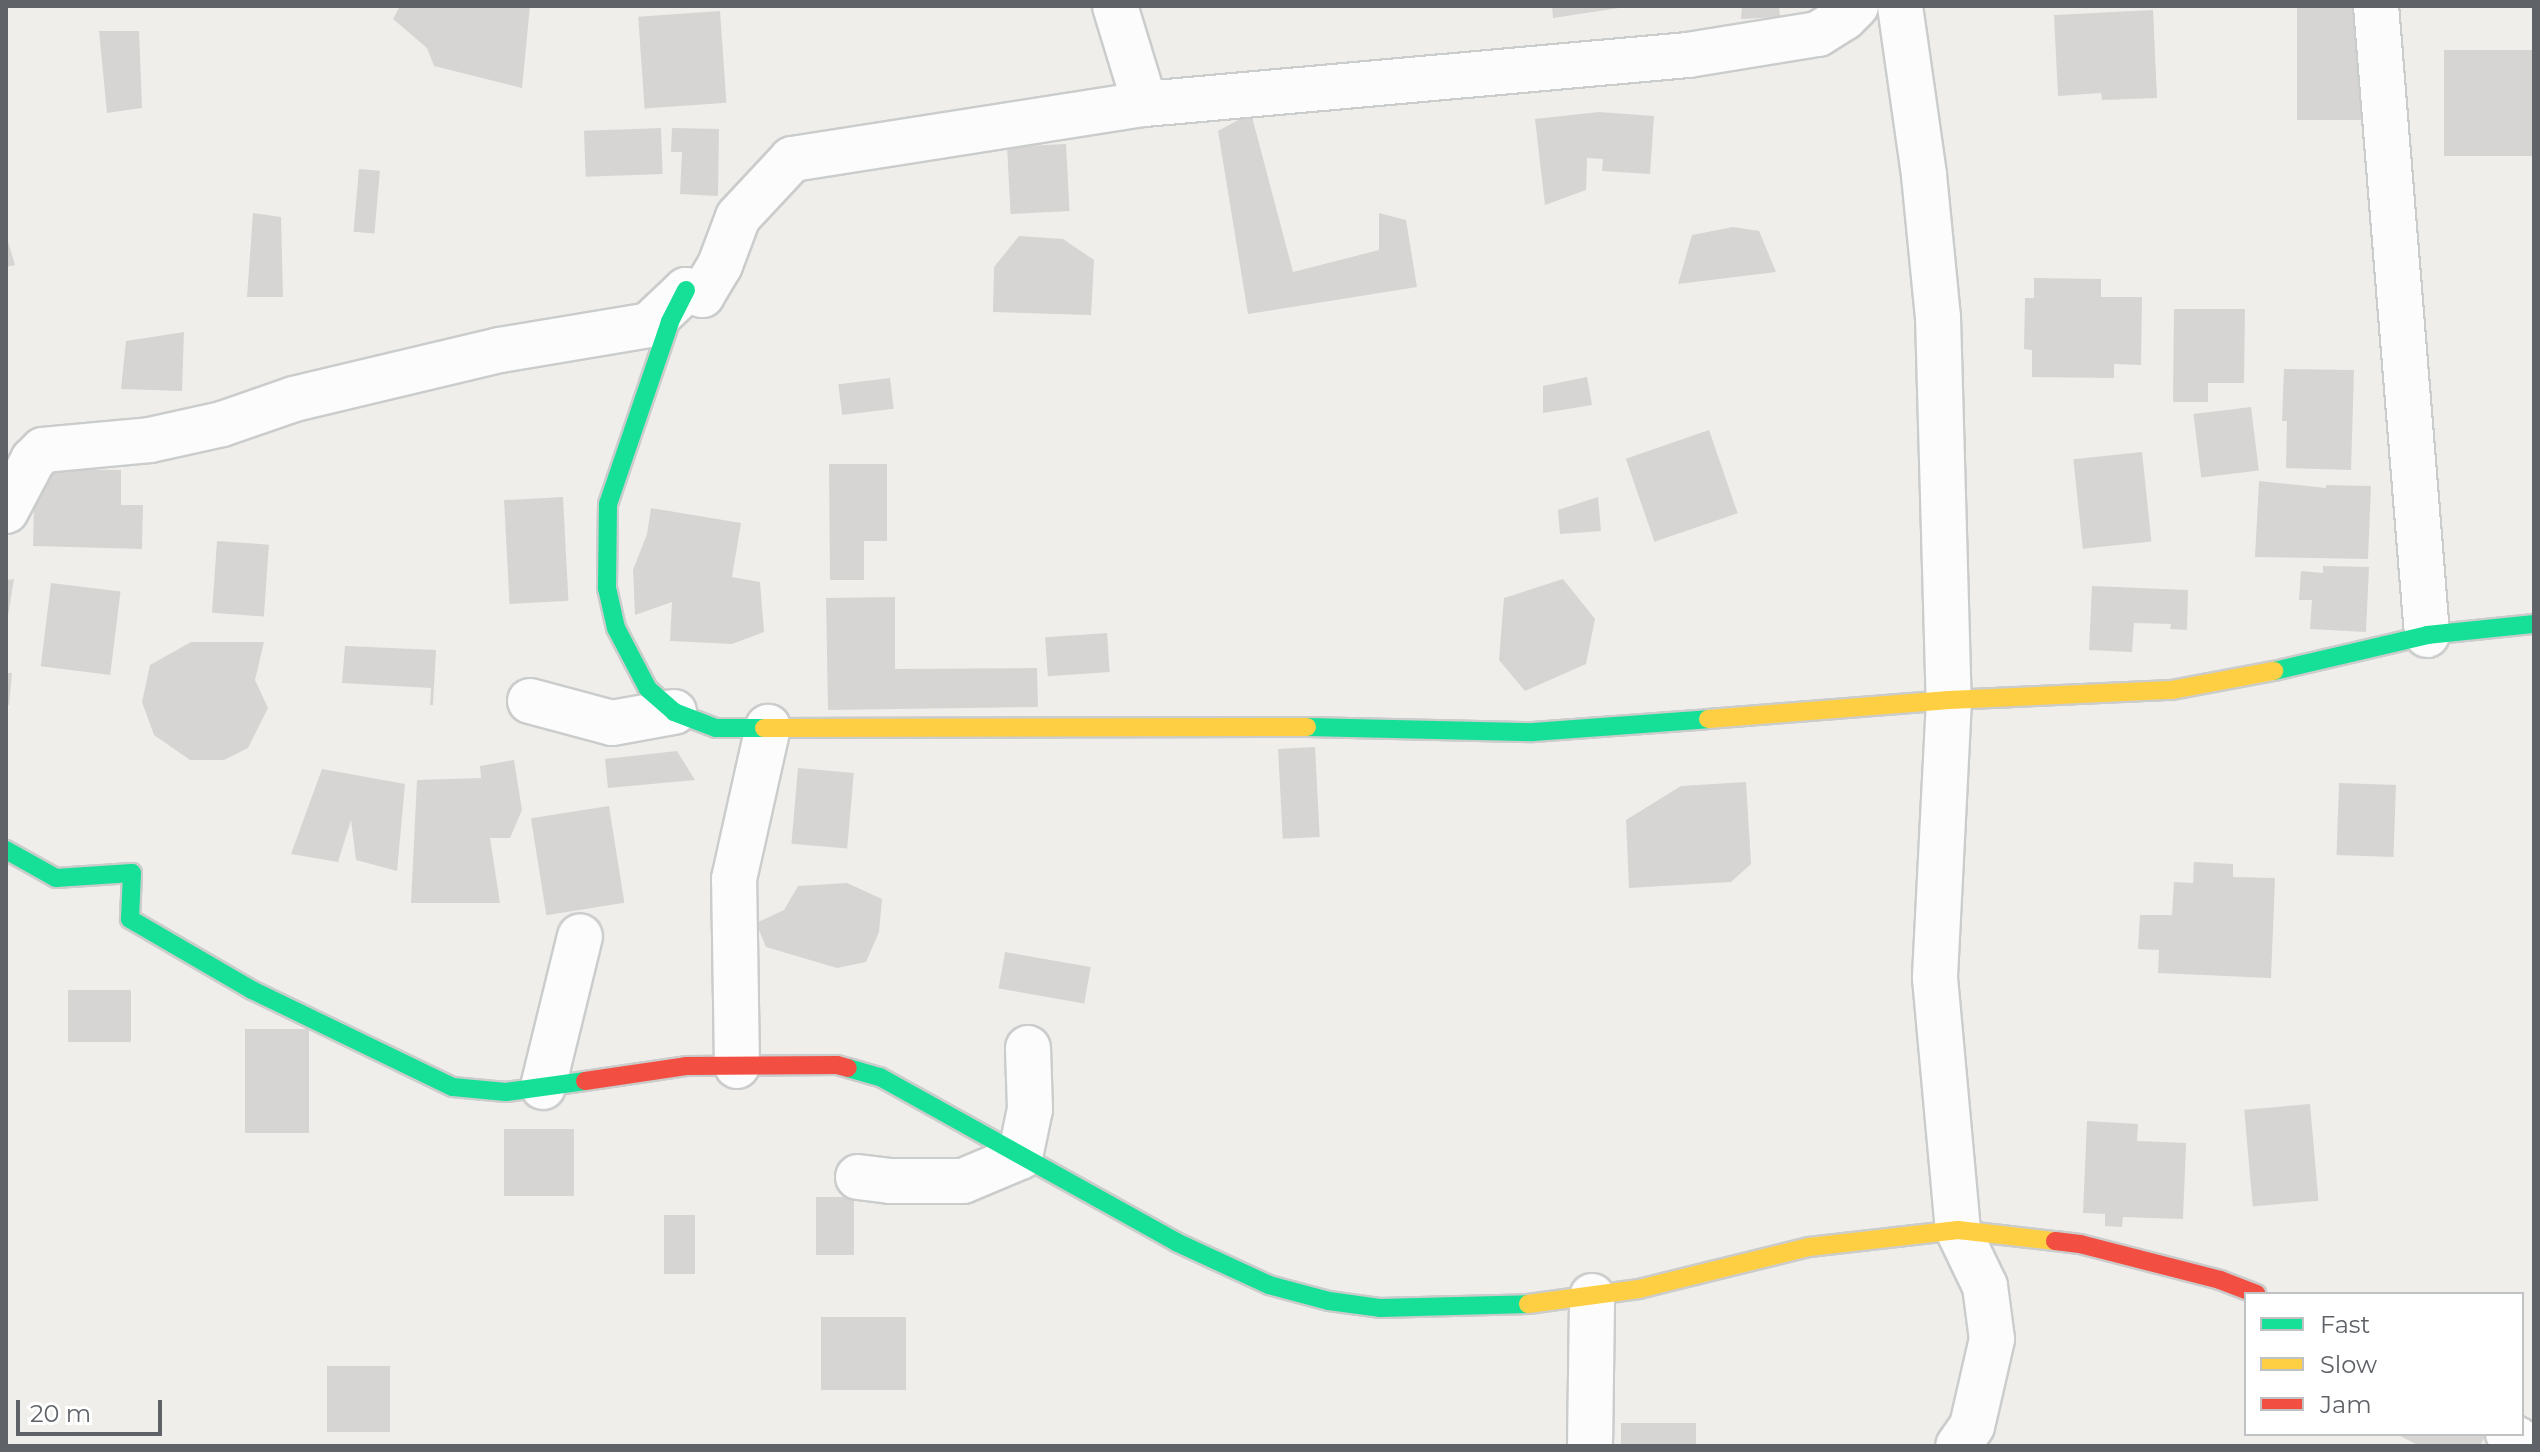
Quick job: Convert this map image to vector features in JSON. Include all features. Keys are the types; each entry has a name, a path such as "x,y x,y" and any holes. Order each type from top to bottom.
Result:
{"street":[{"path":"1115,6 1145,104"},
{"path":"686,290 702,295 720,265 738,217 792,159 1145,104 1688,55 1818,34 1844,18 1856,6"},
{"path":"1900,6 1924,175 1938,317 1949,700 1935,978 1958,1230 1985,1286 1992,1339 1972,1426 1958,1446"},
{"path":"2376,6 2427,635"},
{"path":"6,511 33,460 43,450 150,440 222,424 294,399 456,361 649,325 686,290"},
{"path":"686,290 670,322 608,504 607,588 616,628 648,689 674,712 716,728 1295,727 1533,732 1949,700 2172,690 2217,684 2427,635 2534,624"},
{"path":"530,701 612,723 674,712"},
{"path":"737,1066 734,879 768,727"},
{"path":"6,850 56,878 132,873 130,919 252,990 453,1087 506,1092 686,1066 837,1065 880,1077 1189,1248 1269,1285 1329,1301 1380,1308 1539,1304 1639,1289 1809,1247 1958,1230 2080,1244 2220,1280 2251,1292"},
{"path":"543,1087 580,936"},
{"path":"1020,1157 1030,1109 1028,1048"},
{"path":"858,1177 889,1181 963,1181 1020,1157"},
{"path":"1590,1446 1592,1296"},
{"path":"2512,1436 2529,1446"}],"building":[{"path":"400,6 530,6 522,88 434,66 427,48 393,19"},
{"path":"1552,6 1618,6 1619,8 1553,18"},
{"path":"1742,6 1779,6 1780,17 1741,19"},
{"path":"2297,6 2361,6 2361,120 2297,120"},
{"path":"2153,10 2157,98 2102,100 2101,93 2058,96 2054,15"},
{"path":"720,11 726,103 645,108 638,17"},
{"path":"99,31 139,31 142,108 107,113"},
{"path":"2444,50 2534,50 2534,156 2444,156"},
{"path":"1599,112 1654,116 1650,174 1602,171 1603,159 1587,158 1586,190 1545,205 1535,119"},
{"path":"1251,113 1293,272 1379,250 1379,213 1406,220 1417,287 1248,314 1218,131"},
{"path":"661,128 663,174 586,177 584,131"},
{"path":"672,128 719,129 718,196 680,194 682,152 671,152"},
{"path":"1066,144 1070,211 1011,214 1007,147"},
{"path":"359,169 380,171 374,234 354,232"},
{"path":"253,213 281,217 283,297 247,297"},
{"path":"1733,227 1759,231 1776,272 1678,284 1692,235"},
{"path":"6,235 15,265 6,267"},
{"path":"1019,236 1063,239 1094,260 1091,315 993,312 994,267"},
{"path":"2034,278 2101,279 2101,297 2142,297 2141,365 2114,364 2114,378 2032,377 2032,350 2024,349 2025,298 2034,298"},
{"path":"2174,309 2245,309 2244,383 2208,383 2208,402 2173,402"},
{"path":"184,332 182,391 121,389 126,341"},
{"path":"2284,369 2354,370 2351,470 2286,468 2287,421 2282,421"},
{"path":"1587,377 1592,405 1543,413 1543,386"},
{"path":"890,378 894,409 842,415 838,384"},
{"path":"2251,407 2259,471 2201,478 2193,414"},
{"path":"1709,430 1738,513 1654,542 1626,459"},
{"path":"2142,452 2151,542 2083,549 2073,459"},
{"path":"829,464 887,464 887,541 864,541 864,580 830,580"},
{"path":"51,469 121,470 121,505 143,505 142,549 33,546 34,501"},
{"path":"2259,481 2326,488 2326,485 2371,486 2368,559 2255,557"},
{"path":"563,497 568,601 510,604 504,500"},
{"path":"1598,497 1601,531 1560,534 1558,510"},
{"path":"651,508 741,523 732,577 760,582 764,632 732,644 670,641 672,602 635,615 633,570 647,534"},
{"path":"217,541 269,545 264,616 212,613"},
{"path":"2323,566 2369,567 2366,632 2310,629 2312,600 2299,600 2301,571 2323,573"},
{"path":"14,579 8,616 6,616 6,580"},
{"path":"1563,579 1595,619 1586,664 1525,691 1499,660 1504,598"},
{"path":"51,583 120,592 110,675 41,666"},
{"path":"2092,586 2188,590 2187,630 2170,629 2171,624 2134,623 2132,652 2089,650"},
{"path":"895,597 895,669 1037,668 1038,707 828,710 826,598"},
{"path":"1107,633 1110,672 1048,676 1045,637"},
{"path":"191,642 264,642 255,680 268,708 248,748 224,760 190,760 154,735 142,702 150,665"},
{"path":"345,646 436,650 433,705 430,705 431,688 342,683"},
{"path":"6,673 12,673 9,705 6,705"},
{"path":"1315,747 1320,837 1283,839 1278,749"},
{"path":"677,751 695,780 608,788 605,759"},
{"path":"514,760 522,810 510,838 490,838 500,903 411,903 417,780 481,778 480,766"},
{"path":"798,768 854,773 847,849 791,844"},
{"path":"322,769 405,784 397,871 356,860 351,820 338,862 291,854"},
{"path":"1746,782 1751,864 1731,882 1629,888 1626,820 1681,786"},
{"path":"2339,783 2396,785 2393,857 2336,855"},
{"path":"609,806 624,903 546,915 531,818"},
{"path":"2194,862 2233,864 2233,877 2275,878 2271,978 2158,973 2159,950 2138,949 2140,915 2172,915 2174,882 2193,883"},
{"path":"847,883 882,899 879,932 866,962 837,968 766,947 756,923 784,910 798,886"},
{"path":"1005,952 1091,967 1084,1004 999,988"},
{"path":"68,990 131,990 131,1042 68,1042"},
{"path":"245,1029 309,1029 309,1133 245,1133"},
{"path":"2310,1104 2318,1201 2253,1206 2244,1110"},
{"path":"2087,1121 2138,1124 2137,1141 2186,1143 2183,1219 2123,1217 2122,1227 2105,1226 2105,1214 2083,1213"},
{"path":"504,1129 574,1129 574,1196 504,1196"},
{"path":"816,1197 854,1197 854,1255 816,1255"},
{"path":"664,1215 695,1215 695,1274 664,1274"},
{"path":"821,1317 906,1317 906,1390 821,1390"},
{"path":"327,1366 390,1366 390,1432 327,1432"},
{"path":"1621,1423 1696,1423 1696,1446 1621,1446"},
{"path":"2400,1436 2485,1436 2480,1446 2420,1446"}],"traffic: fast":[{"path":"686,290 670,322 608,504 607,588 616,628 648,689 674,712 716,728 764,728"},
{"path":"2274,671 2427,635 2534,624"},
{"path":"1307,727 1533,732 1708,719"},
{"path":"6,850 56,878 132,873 130,919 252,990 453,1087 506,1092 585,1081"},
{"path":"848,1068 880,1077 1176,1242 1269,1285 1329,1301 1380,1308 1528,1304"}],"traffic: slow":[{"path":"1708,719 1949,700 2172,690 2274,671"},
{"path":"764,728 1307,727"},
{"path":"1528,1304 1639,1289 1809,1247 1958,1230 2055,1241"}],"traffic: jam":[{"path":"585,1081 686,1066 837,1065 848,1068"},
{"path":"2055,1241 2080,1244 2220,1280 2251,1292"}]}
